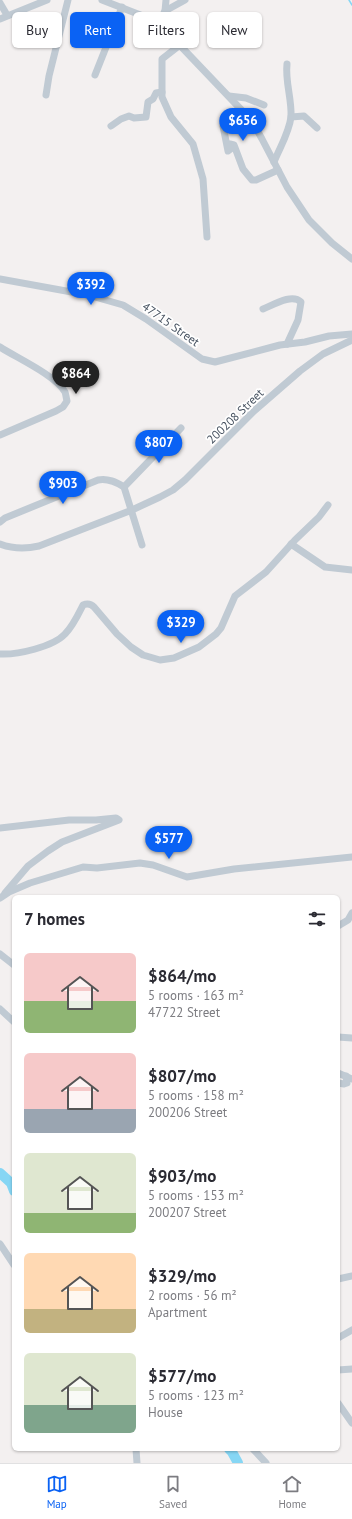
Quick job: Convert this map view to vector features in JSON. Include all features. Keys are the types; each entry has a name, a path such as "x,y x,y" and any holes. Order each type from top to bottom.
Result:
{"street":[{"path":"0,19 47,0"},
{"path":"46,95 49,76 68,0"},
{"path":"102,0 134,12"},
{"path":"165,10 166,0"},
{"path":"165,10 185,0"},
{"path":"0,3 7,15"},
{"path":"94,75 122,7"},
{"path":"176,48 162,59 162,97 171,117 193,144 203,179 207,237"},
{"path":"183,48 246,114 257,128 287,187 309,220 332,243 352,259"},
{"path":"274,162 286,137 291,116 286,74 287,64"},
{"path":"111,126 121,119 129,116 134,118 146,117 148,102 154,99 156,93 162,92"},
{"path":"229,96 246,98 264,105"},
{"path":"246,114 230,118 223,126 228,151 232,148 230,144 234,145 243,169 252,180 256,180 278,170"},
{"path":"291,116 304,116 318,128"},
{"name":"47715 Street","path":"0,279 88,295 123,305 146,319 202,359 211,362 263,348 305,342 329,336 352,334"},
{"path":"263,309 281,301 294,298 297,298 301,302 298,320 287,344"},
{"path":"329,336 337,347"},
{"name":"200208 Street","path":"0,544 29,549 39,546 132,510 173,490 185,480 254,411 313,360 352,340"},
{"path":"0,347 43,372 58,384 64,390 66,401 63,407 56,411 0,435"},
{"path":"124,487 181,428"},
{"path":"0,522 5,518 98,480 104,479 113,481 124,487 142,545"},
{"path":"0,654 22,652 54,642 66,633 84,605 88,604 94,608 126,643 143,655 160,660 174,658 199,647 216,634 221,628 235,596 266,572 328,505"},
{"path":"291,544 325,567 352,570"},
{"path":"0,828 69,820 116,818 119,820 62,842 32,862 1,897"},
{"path":"1,897 30,883 83,867 97,868 140,863 153,864 187,877 234,869 352,857"},
{"path":"340,925 348,920 352,913"},
{"path":"0,954 12,963"},
{"path":"0,1009 12,1020"},
{"path":"340,1037 352,1038"},
{"path":"340,1083 348,1083 349,1077"},
{"path":"0,1244 12,1262"},
{"path":"340,1279 352,1276"},
{"path":"340,1337 352,1330"},
{"path":"340,1370 352,1369"},
{"path":"340,1406 352,1423"},
{"path":"136,1451 137,1463"},
{"path":"254,1451 266,1463"}],"waterway":[{"path":"349,0 352,5"},
{"path":"0,1173 12,1186"},
{"path":"231,1451 238,1463"}]}
